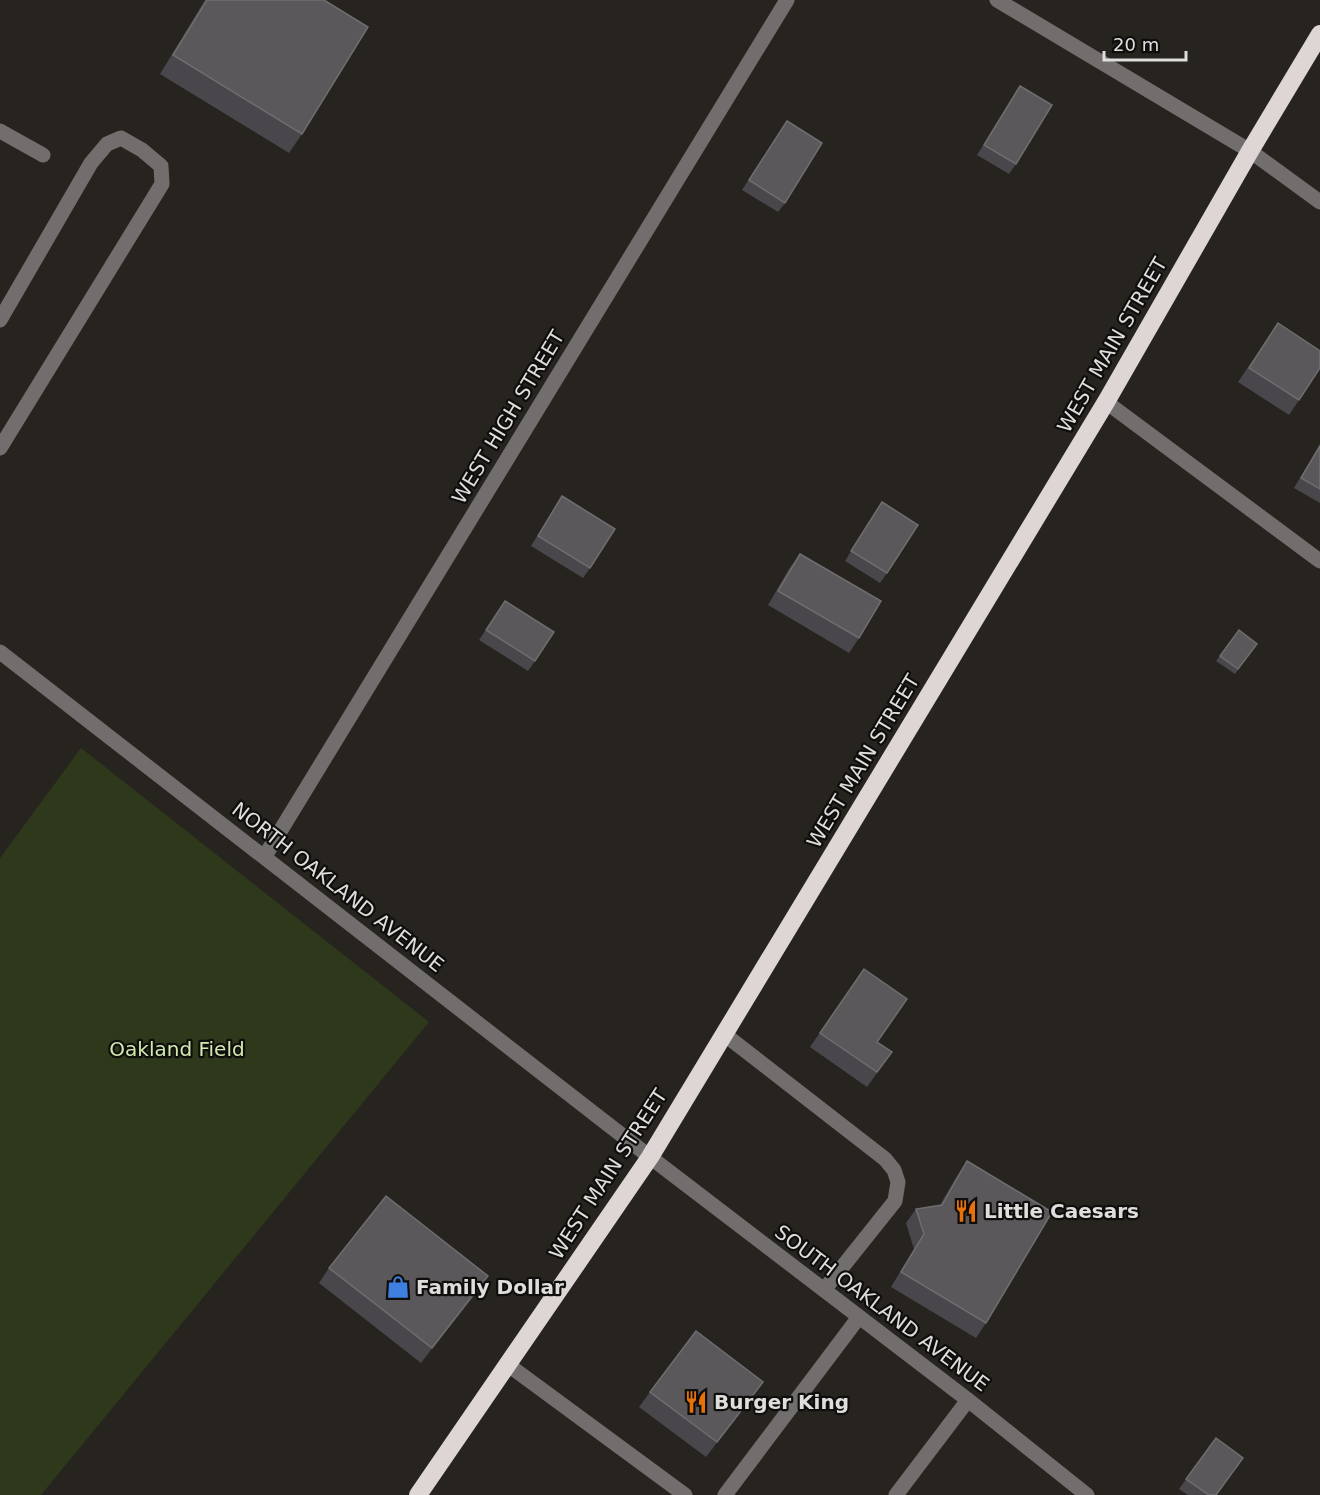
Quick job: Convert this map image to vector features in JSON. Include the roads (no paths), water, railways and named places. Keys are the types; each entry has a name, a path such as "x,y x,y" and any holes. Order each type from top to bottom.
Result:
{"highway":[{"name":"WEST MAIN STREET","path":"418,1495 650,1157 1106,402 1250,150 1320,34"}],"street":[{"name":"WEST HIGH STREET","path":"265,856 787,0"},
{"path":"997,0 1250,150 1320,202"},
{"path":"0,131 43,155"},
{"path":"0,320 91,163 107,144 121,138 142,150 161,166 162,184 3,438"},
{"path":"1106,402 1320,561"},
{"name":"NORTH OAKLAND AVENUE","path":"0,652 650,1157"},
{"path":"724,1034 885,1159 894,1170 898,1182 895,1201 824,1290"},
{"name":"SOUTH OAKLAND AVENUE","path":"650,1157 968,1400 1087,1495"},
{"path":"725,1495 859,1317"},
{"path":"507,1364 685,1495"},
{"path":"896,1495 968,1400"}],"place":[{"name":"Little Caesars","path":"966,1211"},
{"name":"Family Dollar","path":"398,1287"},
{"name":"Burger King","path":"696,1402"}],"park label":[{"name":"Oakland Field","path":"177,1049"}]}
